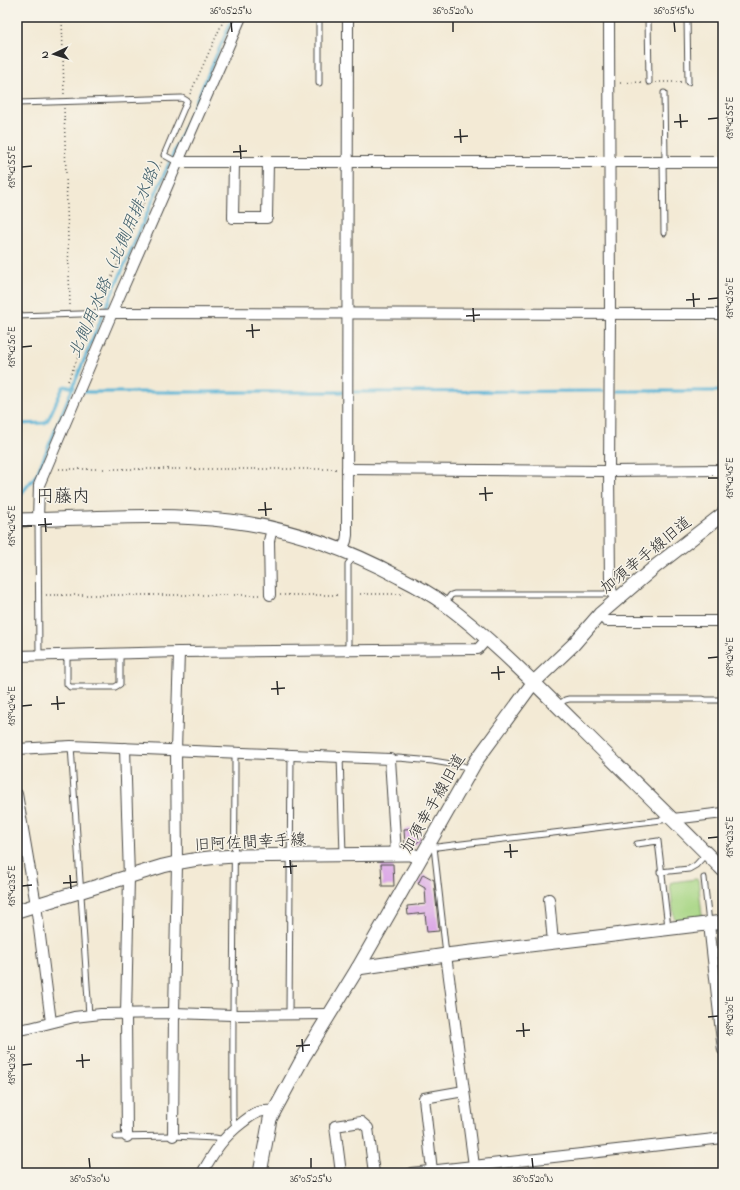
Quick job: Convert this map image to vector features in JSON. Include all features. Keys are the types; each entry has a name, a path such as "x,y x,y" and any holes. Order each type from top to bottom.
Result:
{"street":[{"path":"38,520 40,485 46,469 175,161 241,17"},
{"path":"342,550 347,535 348,17"},
{"path":"609,17 610,583 611,590 615,596"},
{"path":"175,161 723,162"},
{"path":"234,162 232,218 267,218 268,162"},
{"path":"112,313 723,314"},
{"path":"347,469 609,471 723,470"},
{"path":"17,520 163,516 231,521 304,537 342,550 378,566 412,584 444,604 487,639 557,705 723,870"},
{"name":"加須幸手線旧道","path":"260,1173 270,1119 304,1056 358,968 420,858 431,845 470,770 492,738 533,683 573,645 615,596 722,516"},
{"path":"270,595 269,541 272,529"},
{"path":"600,614 606,621 723,621"},
{"path":"17,656 179,652 478,649 487,639"},
{"path":"173,1136 177,863 176,750 179,652"},
{"path":"17,749 71,746 390,759 396,854"},
{"path":"125,748 129,876 126,1014 127,1137"},
{"path":"17,794 36,905 51,1022"},
{"path":"673,819 723,813"},
{"name":"旧阿佐間幸手線","path":"17,911 129,876 177,863 210,858 235,856 410,854 420,858"},
{"path":"549,899 553,942"},
{"path":"358,968 446,955 723,922"},
{"path":"709,924 723,1050"},
{"path":"446,955 474,1170"},
{"path":"17,1030 74,1016 89,1015 174,1013 232,1015 329,1014"},
{"path":"432,1171 424,1098 464,1091"},
{"path":"202,1173 222,1141 237,1127 252,1115 259,1112 266,1110 275,1111"},
{"path":"341,1173 336,1126 361,1122 368,1128 374,1173"},
{"path":"411,1173 474,1170 723,1138"}],"lane":[{"path":"319,17 319,83"},
{"path":"648,17 649,82"},
{"path":"687,17 688,82"},
{"path":"664,93 664,233"},
{"path":"17,103 182,98 187,101 166,156 175,161"},
{"path":"17,316 112,313"},
{"path":"38,520 39,656"},
{"path":"348,650 348,564 355,556"},
{"path":"444,604 451,595 454,594 604,594 615,596"},
{"path":"67,655 67,684 70,687 115,687 120,684 120,654"},
{"path":"557,705 570,699 723,700"},
{"path":"71,746 89,1015"},
{"path":"235,753 232,1015 233,1117 237,1127"},
{"path":"289,1014 291,754"},
{"path":"340,756 343,855"},
{"path":"390,759 398,758 463,766 470,770"},
{"path":"446,955 431,845 673,819"},
{"path":"637,844 658,841 660,872 668,928"},
{"path":"660,872 689,869 696,865 706,853"},
{"path":"704,878 709,924"},
{"path":"116,1137 173,1136 215,1138 222,1141"}],"path":[{"path":"62,17 70,314"},
{"path":"187,101 225,17"},
{"path":"103,297 166,156"},
{"path":"68,381 90,330"},
{"path":"46,469 347,469"},
{"path":"38,595 402,594 412,584"}],"green space":[{"path":"696,879 698,880 702,915 699,918 676,920 674,918 670,883"}],"building":[{"path":"419,828 420,840 414,845 405,846 404,829"},
{"path":"381,864 393,864 394,886 382,886"},
{"path":"423,874 434,880 439,931 427,932 425,913 408,915 407,906 426,904 425,888 418,884"}],"waterway":[{"name":"北側用水路（北側用排水路）","path":"17,499 37,474 100,321 233,17"},
{"path":"17,424 45,423 49,418 63,387 74,388"},
{"path":"81,390 86,392 343,392"},
{"path":"354,392 603,391"},
{"path":"618,391 723,391"}],"district":[{"name":"円藤内","path":"63,496"}]}
